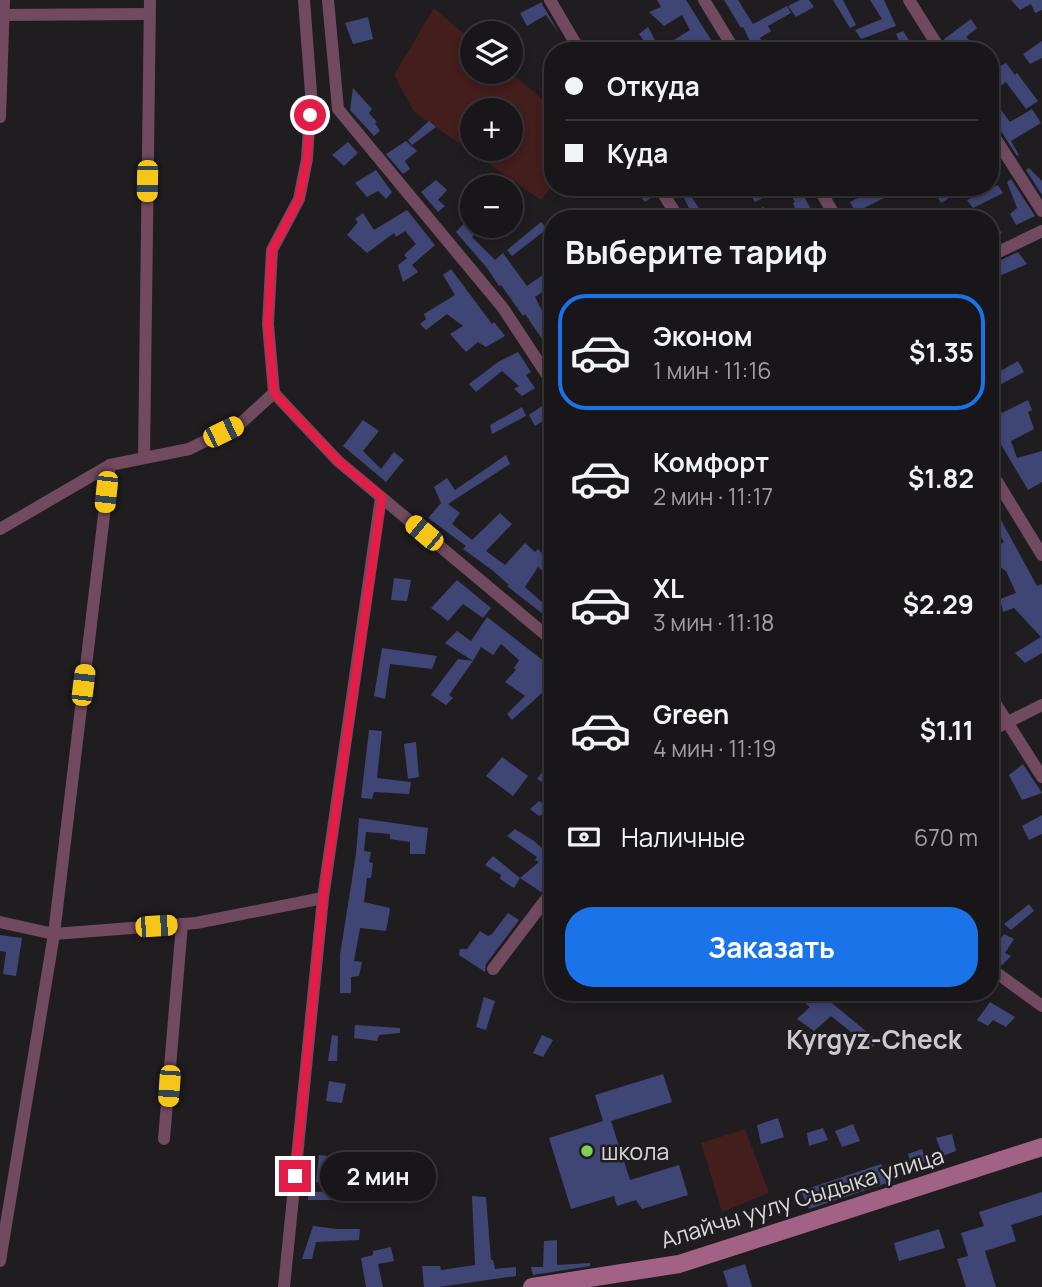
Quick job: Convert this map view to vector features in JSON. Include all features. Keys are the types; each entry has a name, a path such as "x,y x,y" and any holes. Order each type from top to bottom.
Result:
{"street":[{"path":"0,117 4,0"},
{"path":"144,458 149,0"},
{"path":"304,0 311,93 307,159 299,199 272,250 268,324 274,393 338,461 544,633"},
{"path":"328,0 338,109 503,308 544,370"},
{"path":"550,0 575,42"},
{"path":"704,0 730,42"},
{"path":"909,0 935,42"},
{"path":"2,15 149,14"},
{"path":"999,144 1042,211"},
{"path":"999,252 1042,231"},
{"path":"0,529 110,465 189,449 240,424 274,393"},
{"path":"0,1261 54,934 110,465"},
{"path":"999,485 1042,555"},
{"path":"284,1287 323,898 382,497"},
{"path":"999,727 1042,705"},
{"path":"999,709 1042,777"},
{"path":"0,922 54,934 182,924 323,898"},
{"path":"493,969 544,902"},
{"path":"164,1139 182,924"},
{"path":"999,975 1042,1006"},
{"name":"Алайчы уулу Сыдыка улица","path":"532,1287 678,1264 1042,1147"}],"shaded area":[{"path":"434,8 460,31 460,84 523,83 544,100 544,196 541,200 523,188 523,175 505,175 485,161 523,161 523,98 460,98 460,144 414,112 394,75"},
{"path":"745,1129 769,1193 722,1212 701,1143"}],"building":[{"path":"657,0 686,0 712,42 671,42 690,30 682,15 664,26 649,12 661,7"},
{"path":"724,0 738,0 753,24 787,6 791,13 768,26 771,31 760,38 762,42 750,42 743,27 741,28"},
{"path":"800,0 809,0 814,7 796,17 788,6"},
{"path":"833,0 843,0 856,25 850,28"},
{"path":"870,0 884,0 896,26 861,39 855,30 882,19"},
{"path":"1011,0 1042,0 1042,10 1035,13 1031,4 1020,10"},
{"path":"542,2 559,33 546,15 527,26 520,13"},
{"path":"368,17 373,39 353,44 345,23"},
{"path":"971,19 977,28 966,37 971,42 946,42 944,39"},
{"path":"648,27 656,42 645,42 639,34"},
{"path":"903,31 910,42 900,42 896,34"},
{"path":"1042,41 1042,58 1030,64 1023,54"},
{"path":"1006,63 1038,101 1026,109 1006,82 999,87 999,67"},
{"path":"353,88 372,109 369,113 377,122 375,123 380,131 374,136 350,110"},
{"path":"999,107 1010,122 1032,109 1041,123 1011,141 1019,155 1017,156 999,128"},
{"path":"429,121 436,127 412,145 408,140"},
{"path":"406,141 417,151 405,161 410,169 403,174 386,154"},
{"path":"348,142 358,153 344,166 332,155"},
{"path":"1029,168 1042,181 1042,195 1026,170"},
{"path":"376,170 392,192 386,199 378,191 367,197 355,183"},
{"path":"1011,179 1035,216 1016,225 1010,214 1017,208 1007,182"},
{"path":"436,180 447,190 438,200 445,206 438,212 421,192"},
{"path":"640,196 654,196 645,202"},
{"path":"683,196 691,196 700,210 690,210"},
{"path":"751,196 766,196 755,202"},
{"path":"791,196 804,196 811,210 796,210"},
{"path":"862,196 888,196 864,208 865,210 854,210 850,202"},
{"path":"937,196 953,196 941,203"},
{"path":"975,196 997,196 973,208 967,200"},
{"path":"407,210 435,245 412,265 418,272 403,282 398,265 407,258 404,255 416,244 405,231 396,237 394,233 367,253 347,235 358,222 355,219 363,213 374,230"},
{"path":"541,222 544,231 512,256 507,250"},
{"path":"461,238 473,238 495,260 503,253 527,286 544,274 544,291 535,297 544,314 544,342 525,314 523,316"},
{"path":"1018,252 1027,264 999,276 999,261"},
{"path":"451,269 492,324 494,322 505,336 486,347 478,342 466,352 450,334 463,326 447,314 426,330 420,324 426,319 424,314 455,295 443,275"},
{"path":"518,352 531,372 526,375 535,388 522,396 514,389 519,386 502,371 476,392 469,384 498,362"},
{"path":"1018,361 1024,372 999,385 999,372"},
{"path":"1028,400 1032,410 1028,412 1034,429 1011,441 1017,458 1042,451 1042,482 1028,490 999,441 999,412"},
{"path":"544,404 544,420 535,426 529,415"},
{"path":"522,407 526,416 492,434 490,425"},
{"path":"363,420 379,431 363,451 381,469 394,452 404,460 386,482 343,446"},
{"path":"506,455 510,464 448,504 460,513 452,524 472,540 500,513 512,524 486,551 505,565 525,543 535,552 538,549 544,555 544,572 538,567 525,587 544,602 544,615 463,549 466,546 428,518 441,503 434,487 447,478 455,490"},
{"path":"999,516 1037,586 1042,584 1042,653 1025,663 1015,653 1041,637 1014,608 1003,612 1000,599 1016,593 1006,571 999,566 999,545 1004,542 999,534"},
{"path":"394,578 411,580 407,601 391,600"},
{"path":"457,580 491,608 483,618 463,604 448,621 431,608"},
{"path":"487,617 544,661 544,691 512,720 507,714 525,696 505,682 516,670 514,668 519,660 501,644 493,655 481,647 473,661 445,643 457,631 471,641"},
{"path":"382,648 437,656 432,669 390,664 385,699 374,696"},
{"path":"458,659 473,661 449,695 453,698 446,705 431,695"},
{"path":"369,730 382,731 377,778 411,782 409,794 374,792 372,799 361,798"},
{"path":"416,742 419,777 408,779 404,744"},
{"path":"502,757 528,776 513,796 486,776"},
{"path":"1023,764 1042,793 1022,800 1009,775"},
{"path":"544,770 544,783 537,779"},
{"path":"539,801 544,804 544,814 539,816 530,809"},
{"path":"1042,815 1042,834 1029,840 1022,826"},
{"path":"359,818 428,828 425,854 410,854 410,842 390,839 390,834 366,832 364,851 371,852 369,862 373,863 371,878 367,878 364,902 390,908 388,921 386,931 360,928 354,961 362,962 359,976 351,977 351,993 340,993 340,955"},
{"path":"515,829 544,850 544,889 541,892 520,878 539,862 535,860 537,857 507,836"},
{"path":"493,856 520,878 514,888 500,879 501,875 485,865"},
{"path":"1029,904 1034,911 1011,930 1004,924"},
{"path":"508,913 519,920 486,964 485,972 459,955 460,949 467,949 480,931 488,936 492,934"},
{"path":"1004,934 1014,939 1005,953 1011,956 1002,965 999,963 999,940"},
{"path":"0,935 22,938 16,976 3,974 6,952 0,951"},
{"path":"484,997 495,1001 486,1030 476,1027"},
{"path":"802,1001 829,1001 878,1041 871,1048 831,1016 814,1031 797,1019 810,1007"},
{"path":"990,1002 1015,1017 1006,1027 993,1020 988,1026 977,1020"},
{"path":"355,1025 400,1028 400,1033 379,1035 377,1041 354,1038"},
{"path":"332,1035 338,1036 337,1061 328,1061"},
{"path":"542,1035 553,1040 543,1057 533,1053"},
{"name":"школа","path":"663,1074 672,1102 611,1121 630,1180 679,1165 688,1195 642,1209 636,1200 617,1206 614,1196 571,1209 549,1138 603,1121 595,1095"},
{"path":"329,1081 346,1084 342,1103 326,1101"},
{"path":"778,1118 784,1137 761,1144 757,1125"},
{"path":"853,1124 860,1141 842,1147 835,1131"},
{"path":"823,1128 828,1140 809,1146 807,1133"},
{"path":"952,1134 956,1151 943,1156 936,1138"},
{"path":"922,1149 926,1162 912,1166 908,1154"},
{"path":"319,1155 346,1158 345,1167 328,1165 325,1184 316,1182"},
{"path":"881,1164 890,1182 809,1209 801,1191"},
{"path":"358,1191 362,1200 308,1200 308,1192"},
{"path":"1042,1192 1042,1215 1011,1225 1016,1241 985,1251 996,1287 966,1287 957,1259 968,1256 961,1233 984,1226 979,1212"},
{"path":"472,1196 486,1197 491,1260 495,1269 516,1267 516,1276 424,1287 422,1266 440,1266 441,1270 475,1265"},
{"path":"313,1226 360,1229 359,1240 316,1242 312,1259 302,1259"},
{"path":"939,1229 945,1248 899,1261 894,1243"},
{"path":"557,1240 557,1265 590,1263 590,1266 533,1275 531,1267 543,1267 544,1241"},
{"path":"391,1247 394,1261 378,1264 383,1287 366,1287 361,1258 373,1255 373,1251"},
{"path":"745,1264 752,1287 728,1287 723,1271"}],"place":[{"name":"школа","path":"587,1151"}],"district":[{"name":"Kyrgyz-Check","path":"874,1039"}],"route":[{"path":"295,1176 323,898 382,497 338,461 274,393 268,324 272,250 299,199 307,159 310,115"}]}
